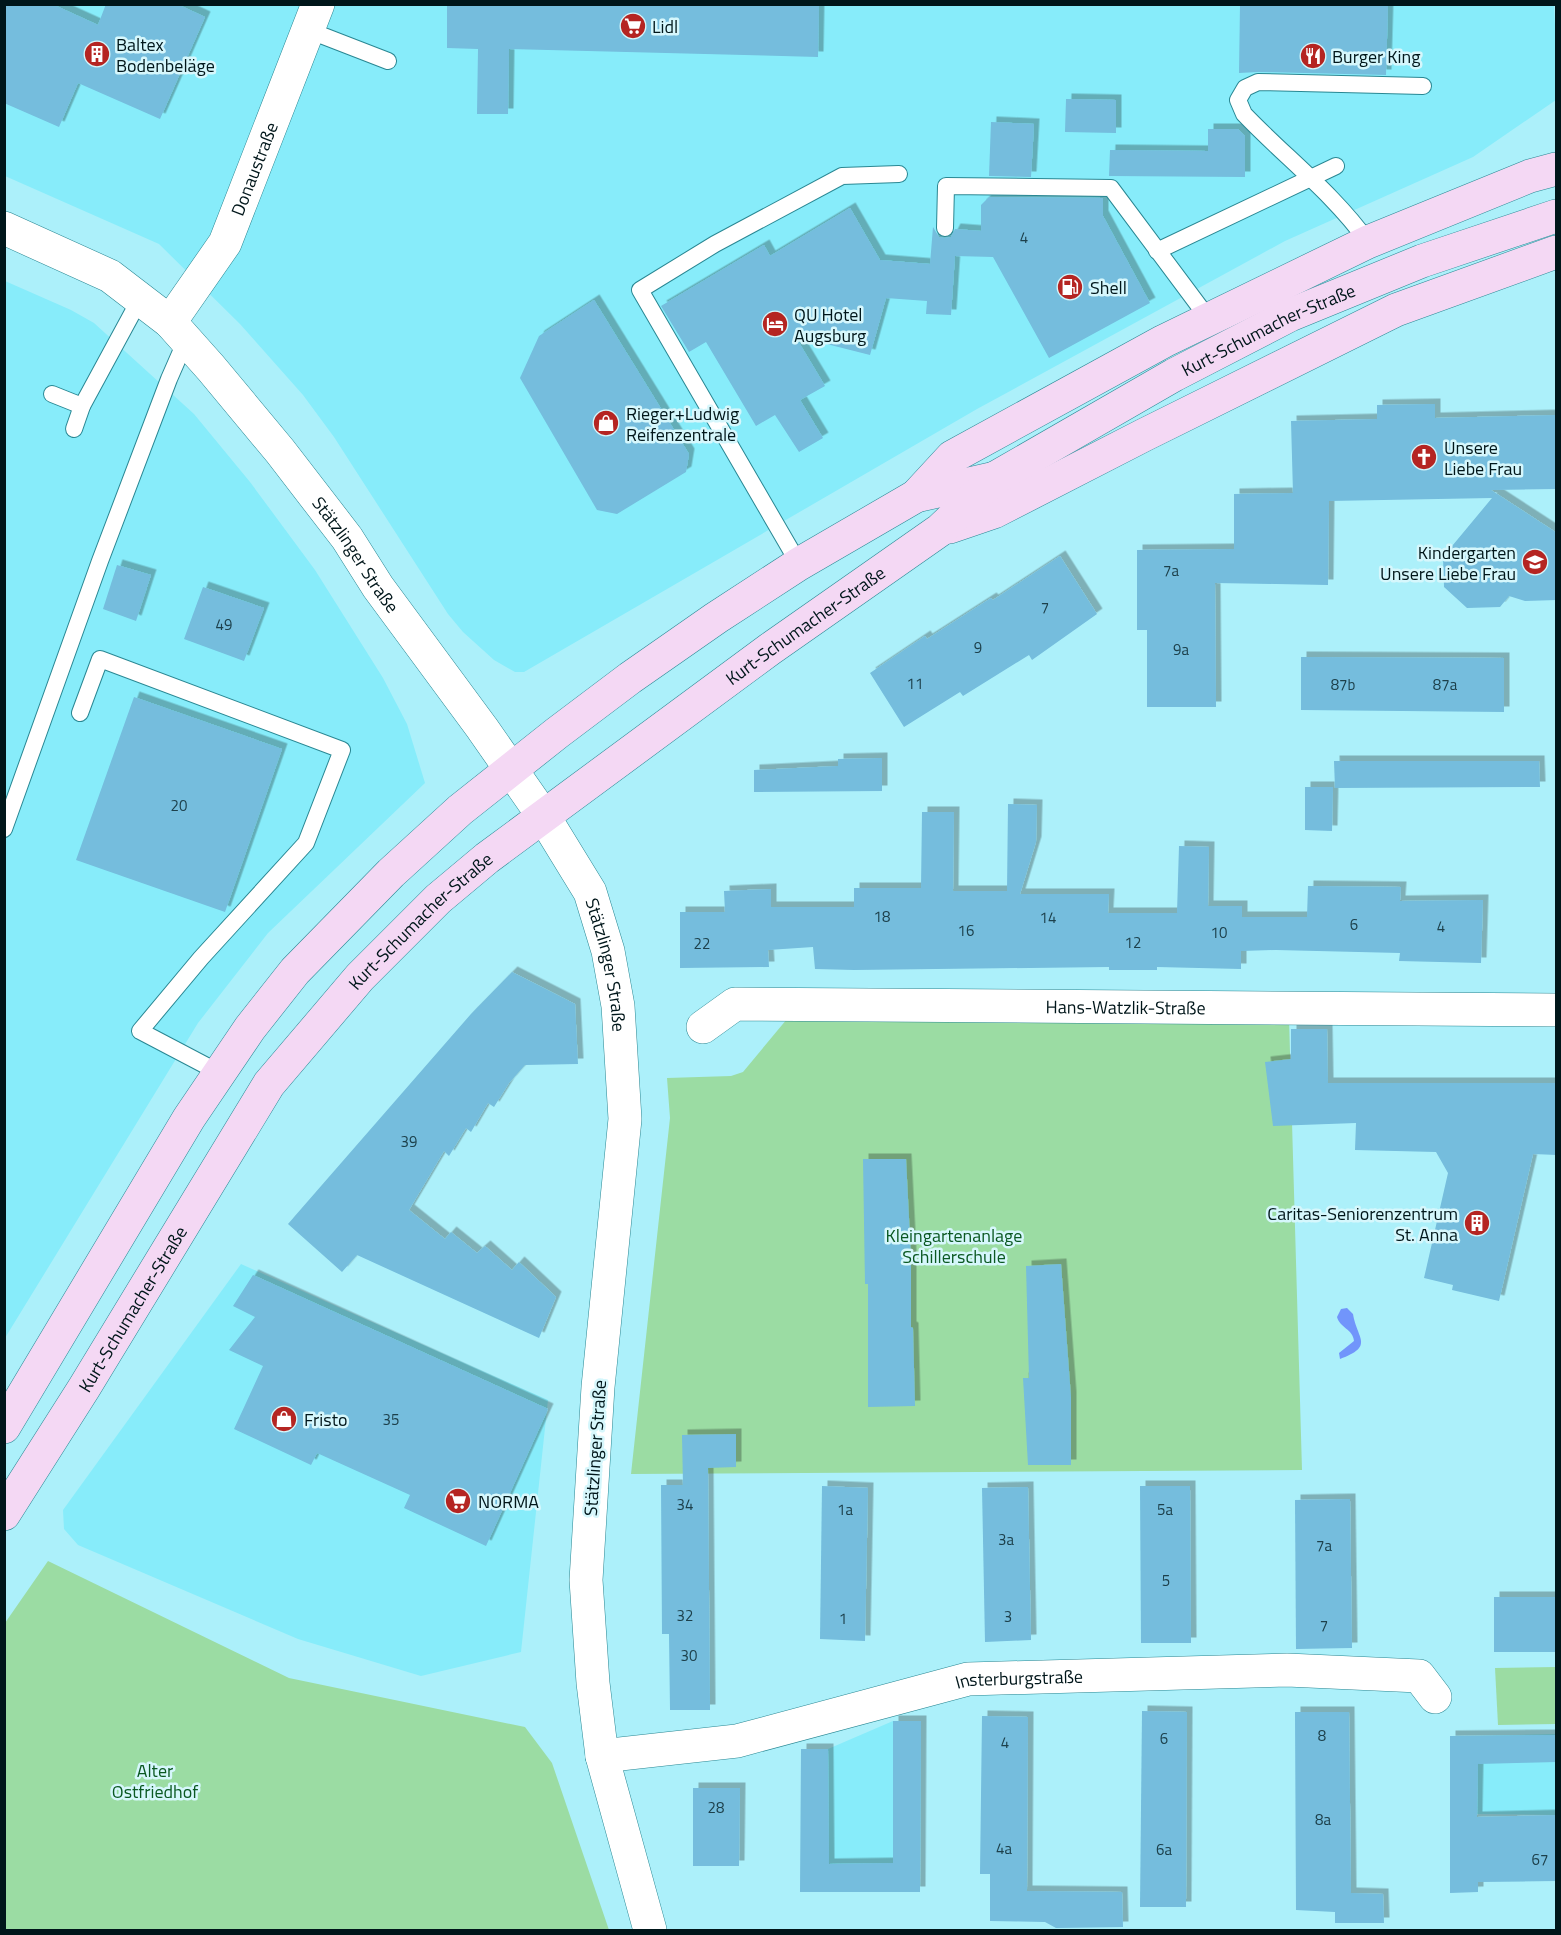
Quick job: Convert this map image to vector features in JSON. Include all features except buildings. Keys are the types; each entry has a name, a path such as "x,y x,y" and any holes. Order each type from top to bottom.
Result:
{"main road":[{"path":"916,496 952,457 1208,318 1368,243 1530,176 1557,169"},
{"name":"Kurt-Schumacher-Straße","path":"4,1514 84,1388 269,1084 360,977 395,940 438,899 487,858 816,615 940,531 995,478 1174,375 1290,315 1422,261 1557,216"},
{"path":"940,531 994,512 1396,310 1557,252"},
{"name":"Kurt-Schumacher-Straße","path":"4,1427 189,1118 250,1028 295,971 391,873 460,810 510,770 630,678 716,618 799,564 916,496 995,478"}],"street":[{"name":"Donaustraße","path":"178,331 225,243 313,17"},
{"name":"Stätzlinger Straße","path":"4,228 110,276 178,331 280,451 347,538 378,587 482,728 544,817 590,892 608,951 618,1017 625,1119 598,1387 586,1580 593,1683 602,1756 650,1930"},
{"name":"Hans-Watzlik-Straße","path":"704,1027 735,1004 1557,1010"},
{"name":"Insterburgstraße","path":"602,1756 737,1741 968,1679 1287,1670 1419,1676 1435,1697"}],"lane":[{"path":"313,17 388,61"},
{"path":"1368,243 1352,221 1312,178 1244,114 1238,100 1245,88 1258,82 1423,86"},
{"path":"1157,251 1336,166"},
{"path":"799,564 640,290 715,244 842,176 899,174"},
{"path":"945,228 946,186 1111,188 1208,318"},
{"path":"74,429 82,406 140,299"},
{"path":"4,829 100,561 169,379 178,331"},
{"path":"52,394 82,406"},
{"path":"80,713 100,659 342,750 306,843 201,958 140,1031 220,1073"}],"shaded area":[{"path":"4,5 1554,5 1556,100 1473,157 1285,241 977,409 524,672 515,672 494,660 463,632 448,614 334,437 303,395 240,324 159,244 5,176"},
{"path":"5,281 71,310 94,323 194,414 250,482 315,570 383,678 407,724 425,783 268,933 198,1023 5,1338"},
{"path":"241,1264 548,1400 521,1652 421,1676 298,1639 78,1545 64,1529 63,1510"},
{"path":"893,1721 921,1721 920,1892 801,1892 801,1749 828,1749"},
{"path":"1556,1734 1556,1815 1477,1814 1477,1736"}],"green space":[{"name":"Kleingartenanlage Schillerschule","path":"1289,1018 1302,1470 631,1474 670,1118 667,1078 731,1076 743,1072 787,1019"},
{"name":"Alter Ostfriedhof","path":"48,1561 289,1678 525,1727 552,1763 609,1930 5,1930 5,1623"},
{"path":"1556,1667 1556,1724 1498,1725 1495,1668"}],"water":[{"path":"1347,1308 1353,1314 1361,1346 1340,1359 1339,1353 1354,1341 1337,1317 1341,1309"}],"place":[{"name":"Lidl","path":"633,26"},
{"name":"Baltex Bodenbeläge","path":"97,54"},
{"name":"Burger King","path":"1313,56"},
{"name":"Shell","path":"1070,287"},
{"name":"QU Hotel Augsburg","path":"775,324"},
{"name":"Rieger+Ludwig Reifenzentrale","path":"606,423"},
{"name":"Unsere Liebe Frau","path":"1424,457"},
{"name":"Kindergarten Unsere Liebe Frau","path":"1535,562"},
{"name":"Caritas-Seniorenzentrum St. Anna","path":"1477,1223"},
{"name":"Fristo","path":"284,1419"},
{"name":"NORMA","path":"458,1501"}]}
